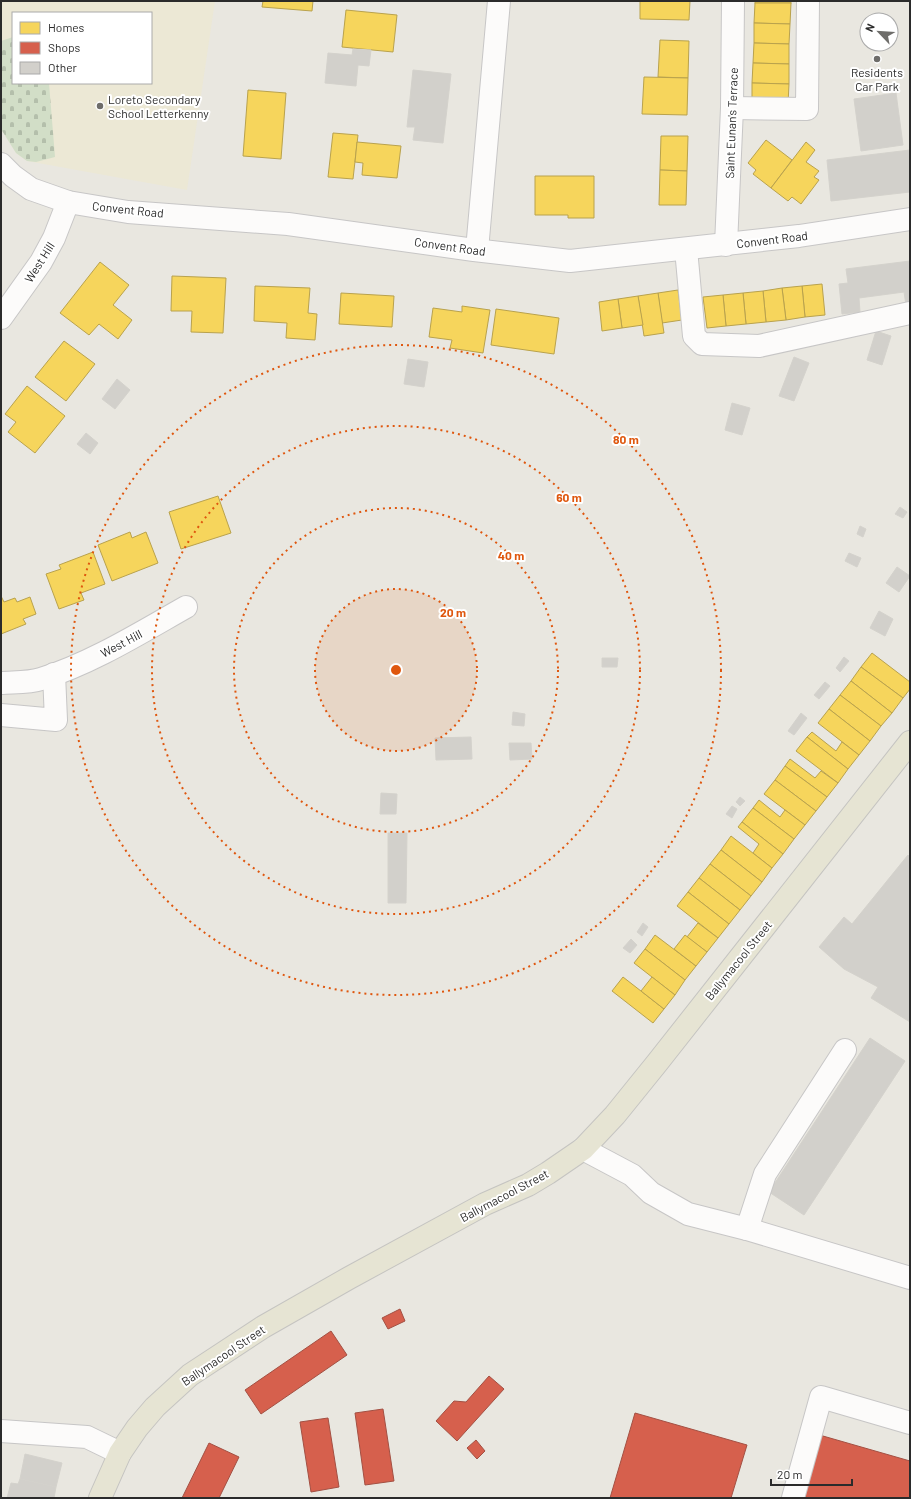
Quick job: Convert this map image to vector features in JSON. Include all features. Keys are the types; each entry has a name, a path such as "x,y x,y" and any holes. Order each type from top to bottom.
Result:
{"main road":[{"name":"Ballymacool Street","path":"100,1498 120,1453 137,1428 155,1406 190,1375 263,1327 485,1204 528,1185 583,1149 615,1115 648,1075 910,742"}],"street":[{"path":"477,250 499,1"},
{"name":"Saint Eunan's Terrace","path":"726,245 732,108 733,1"},
{"path":"732,108 807,109 808,1"},
{"name":"Convent Road","path":"1,164 13,176 31,189 68,202 128,212 288,224 570,261 799,236 910,219"},
{"name":"West Hill","path":"1,318 41,262 54,238 68,202"},
{"path":"686,249 694,336 702,344 759,346 910,313"},
{"name":"West Hill","path":"1,683 39,680 54,674 115,647 186,607"},
{"path":"1,715 56,720 54,674"},
{"path":"747,1229 765,1174 846,1050"},
{"path":"583,1149 632,1175 651,1193 688,1214 747,1229 910,1278"},
{"path":"793,1498 821,1397 910,1423"},
{"path":"1,1431 87,1437 120,1453"}],"shaded area":[{"name":"Loreto Secondary School Letterkenny","path":"1,1 215,1 187,190 27,161 16,153 1,129"}],"green space":[{"path":"12,37 12,84 49,84 55,157 36,162 27,161 16,153 1,129 1,41"}],"building: Homes":[{"path":"263,1 313,1 312,11 262,7"},
{"path":"640,1 690,1 689,20 640,19"},
{"path":"755,1 791,1 791,3 755,3"},
{"path":"755,3 791,3 790,24 754,23"},
{"path":"346,10 397,15 393,52 342,47"},
{"path":"754,23 790,24 789,44 754,43"},
{"path":"660,40 689,41 688,78 658,77"},
{"path":"754,43 789,44 789,64 753,63"},
{"path":"753,63 789,64 789,84 752,83"},
{"path":"644,77 688,78 687,115 642,114"},
{"path":"752,83 789,84 788,104 752,103"},
{"path":"248,90 286,93 281,159 243,156"},
{"path":"333,133 358,135 353,179 328,177"},
{"path":"661,136 688,136 687,171 660,170"},
{"path":"766,140 792,160 771,188 753,174 756,170 748,163"},
{"path":"357,142 401,146 397,178 362,175 363,163 355,162"},
{"path":"806,142 815,150 806,162 819,171 814,177 819,180 801,204 792,197 788,201 771,188"},
{"path":"660,170 687,171 686,205 659,205"},
{"path":"535,176 594,176 594,218 568,218 568,215 535,215"},
{"path":"100,262 129,285 113,305 132,320 118,339 99,324 89,335 60,313"},
{"path":"172,276 226,278 223,333 191,332 192,311 171,311"},
{"path":"822,284 825,315 805,317 802,286"},
{"path":"255,286 310,288 308,313 317,314 315,340 286,338 287,323 254,321"},
{"path":"802,286 805,317 786,320 782,288"},
{"path":"782,288 786,320 766,322 763,291"},
{"path":"678,290 682,320 662,323 658,293"},
{"path":"763,291 766,322 746,324 743,293"},
{"path":"341,293 394,296 392,327 339,324"},
{"path":"658,293 664,333 644,336 638,296"},
{"path":"743,293 746,324 726,326 723,295"},
{"path":"723,295 726,326 707,328 703,297"},
{"path":"638,296 643,325 622,328 618,299"},
{"path":"618,299 622,328 602,331 599,302"},
{"path":"462,306 490,310 483,353 450,348 452,340 429,337 433,308 462,312"},
{"path":"496,309 559,318 554,354 491,345"},
{"path":"64,341 95,364 66,401 35,377"},
{"path":"27,386 65,416 35,453 8,432 16,422 5,414"},
{"path":"218,496 231,533 181,549 169,512"},
{"path":"130,532 132,538 146,532 158,563 112,581 98,545"},
{"path":"93,552 105,584 81,593 84,600 59,609 46,574 61,569 59,565"},
{"path":"1,596 4,602 15,598 17,602 30,597 36,614 23,619 26,624 1,634"},
{"path":"872,653 910,682 910,689 903,698 861,667"},
{"path":"861,667 903,698 892,713 851,681"},
{"path":"851,681 892,713 881,726 840,695"},
{"path":"840,695 881,726 870,741 829,709"},
{"path":"829,709 870,741 859,755 818,723"},
{"path":"812,732 836,751 842,742 859,755 848,769 807,737"},
{"path":"807,737 848,769 838,783 796,751"},
{"path":"790,759 815,778 821,771 838,783 827,797 785,766"},
{"path":"785,766 827,797 816,811 775,780"},
{"path":"775,780 816,811 805,825 764,794"},
{"path":"759,800 780,817 785,810 805,825 794,839 753,808"},
{"path":"753,808 794,839 783,854 742,822"},
{"path":"742,822 783,854 772,868 753,853 759,844 738,827"},
{"path":"731,836 772,868 762,882 721,850"},
{"path":"721,850 762,882 751,896 710,864"},
{"path":"710,864 751,896 740,910 699,878"},
{"path":"699,878 740,910 729,924 688,892"},
{"path":"688,892 729,924 718,938 677,906"},
{"path":"698,923 718,938 707,952 687,937"},
{"path":"655,935 696,966 685,980 645,949"},
{"path":"685,935 707,952 696,966 674,949"},
{"path":"645,949 685,980 675,995 634,963"},
{"path":"623,977 664,1009 653,1023 612,991"},
{"path":"652,977 675,995 664,1009 641,991"}],"building: Shops":[{"path":"400,1309 405,1321 388,1329 382,1318"},
{"path":"331,1331 347,1355 261,1414 245,1390"},
{"path":"489,1376 504,1389 457,1441 436,1421 454,1401 466,1402"},
{"path":"383,1409 394,1481 365,1485 355,1413"},
{"path":"635,1413 747,1445 731,1498 610,1498"},
{"path":"328,1418 339,1487 311,1492 300,1422"},
{"path":"816,1434 910,1461 910,1498 798,1498"},
{"path":"476,1440 485,1451 477,1459 467,1448"},
{"path":"209,1443 239,1457 219,1498 182,1498"}],"building: Other":[{"path":"353,49 371,50 369,66 358,65 356,86 325,83 328,53 352,55"},
{"path":"413,70 451,74 443,143 413,140 415,127 407,127"},
{"path":"896,93 903,145 861,151 854,99"},
{"path":"910,150 910,192 831,201 827,160"},
{"path":"910,261 910,305 906,305 904,292 859,298 860,312 842,314 839,284 848,283 846,269"},
{"path":"876,331 891,336 882,365 867,360"},
{"path":"794,357 809,363 794,401 779,396"},
{"path":"408,359 428,362 424,387 404,384"},
{"path":"117,379 130,390 115,409 102,399"},
{"path":"732,403 750,408 742,435 725,430"},
{"path":"86,433 98,443 90,454 77,444"},
{"path":"900,507 907,512 903,518 895,514"},
{"path":"860,526 866,529 863,537 857,534"},
{"path":"849,553 861,558 857,567 845,561"},
{"path":"897,567 910,576 899,592 886,583"},
{"path":"879,611 893,619 885,636 870,628"},
{"path":"844,657 849,661 840,672 836,668"},
{"path":"602,658 618,658 617,667 602,667"},
{"path":"825,682 830,686 819,699 814,695"},
{"path":"513,712 525,714 524,726 512,725"},
{"path":"801,713 807,718 794,735 788,731"},
{"path":"471,737 472,759 436,760 435,738"},
{"path":"509,743 531,743 532,759 510,760"},
{"path":"381,793 397,794 396,814 380,814"},
{"path":"740,797 745,801 740,806 736,802"},
{"path":"732,806 737,809 732,818 726,814"},
{"path":"388,833 407,833 406,903 388,903"},
{"path":"908,855 910,857 910,1022 871,998 878,987 844,969 819,947 844,917 852,924"},
{"path":"643,923 648,927 642,936 637,932"},
{"path":"631,939 637,945 630,953 623,948"},
{"path":"870,1038 905,1061 804,1215 769,1192"},
{"path":"25,1454 62,1463 56,1487 20,1479"},
{"path":"20,1479 56,1487 54,1498 7,1498 11,1483 18,1484"}],"place":[{"name":"Residents Car Park","path":"877,59"},
{"name":"Loreto Secondary School Letterkenny","path":"100,106"}]}
